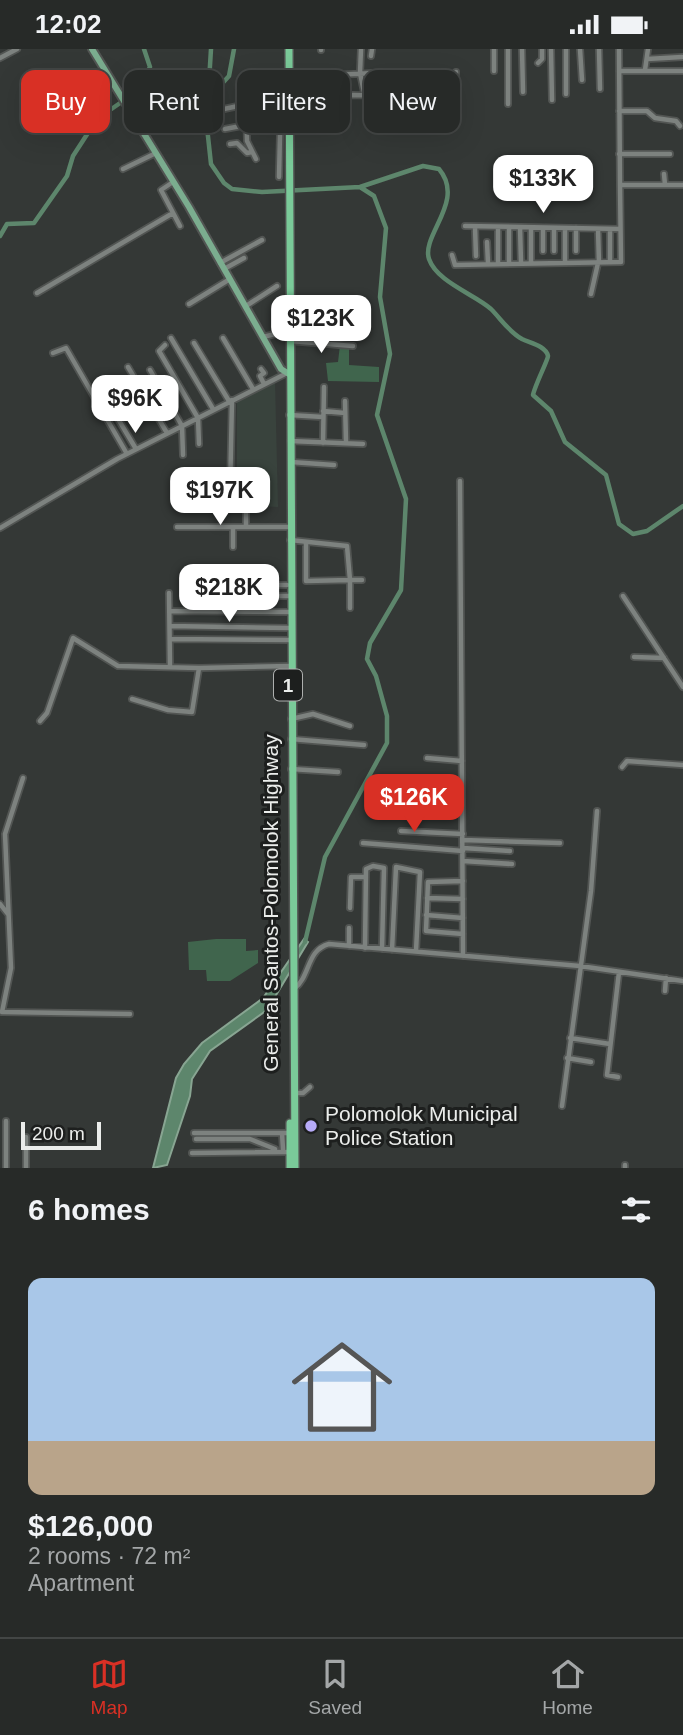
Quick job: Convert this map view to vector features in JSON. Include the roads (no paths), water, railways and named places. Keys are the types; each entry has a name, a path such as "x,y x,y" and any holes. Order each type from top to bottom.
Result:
{"highway":[{"name":"1","path":"285,70 287,49"},
{"name":"1","path":"287,49 289,70"},
{"name":"1","path":"287,133 290,183"},
{"name":"1","path":"289,596 291,133"},
{"name":"1","path":"290,201 287,331 290,441 293,1168"},
{"name":"General Santos-Polomolok Highway","path":"289,666 291,953"},
{"name":"General Santos-Polomolok Highway","path":"292,979 286,1133 287,1150 293,1168"}],"main road":[{"path":"92,49 174,181 263,337 288,373"}],"street":[{"path":"0,58 17,49"},
{"path":"361,49 360,73 364,92"},
{"path":"371,56 372,49"},
{"path":"494,49 494,71"},
{"path":"508,49 508,103"},
{"path":"522,49 523,92"},
{"path":"538,63 542,59 542,49"},
{"path":"551,49 552,100"},
{"path":"566,49 566,94"},
{"path":"580,49 582,80"},
{"path":"600,49 600,89"},
{"path":"452,255 453,265 621,262 619,49"},
{"path":"645,70 648,49"},
{"path":"647,59 682,57"},
{"path":"619,71 683,71"},
{"path":"350,74 364,73"},
{"path":"224,109 237,106"},
{"path":"619,111 647,111 654,118 676,121 680,126"},
{"path":"225,129 237,127"},
{"path":"246,133 247,141 256,159"},
{"path":"279,177 282,133"},
{"path":"230,144 237,143 247,153 252,152"},
{"path":"123,169 157,153"},
{"path":"619,154 670,154"},
{"path":"664,174 665,185"},
{"path":"174,181 161,190 180,226"},
{"path":"620,185 683,185"},
{"path":"37,293 173,213"},
{"path":"464,226 621,229"},
{"path":"475,227 476,256"},
{"path":"498,227 498,263"},
{"path":"509,227 509,263"},
{"path":"520,227 521,263"},
{"path":"531,228 531,263"},
{"path":"542,251 543,228"},
{"path":"554,228 554,251"},
{"path":"565,228 565,263"},
{"path":"576,228 576,251"},
{"path":"591,294 598,263 598,229"},
{"path":"610,229 610,263"},
{"path":"222,266 262,240"},
{"path":"487,242 488,263"},
{"path":"222,266 244,258"},
{"path":"189,304 230,279"},
{"path":"246,306 276,286"},
{"path":"263,337 287,331"},
{"path":"171,338 214,409"},
{"path":"223,338 253,389"},
{"path":"289,341 354,346"},
{"path":"194,343 230,400 230,493"},
{"path":"165,345 159,351 198,418 199,444"},
{"path":"53,353 65,348 127,454"},
{"path":"128,367 167,433"},
{"path":"261,369 264,373 260,376 264,384"},
{"path":"150,370 182,426 183,455"},
{"path":"0,528 136,449 288,373"},
{"path":"323,443 324,387"},
{"path":"345,401 346,443"},
{"path":"108,403 136,449"},
{"path":"289,415 345,413"},
{"path":"290,441 363,443"},
{"path":"290,462 334,465"},
{"path":"460,481 463,956"},
{"path":"246,513 246,527"},
{"path":"177,527 288,527"},
{"path":"233,527 233,547"},
{"path":"289,540 347,546 350,608"},
{"path":"306,543 306,581 362,580"},
{"path":"193,585 288,585"},
{"path":"169,593 170,666"},
{"path":"190,595 190,611"},
{"path":"209,596 289,596"},
{"path":"622,596 683,688"},
{"path":"170,611 289,612"},
{"path":"170,626 289,628"},
{"path":"40,721 47,713 73,638 116,665 199,668 289,666"},
{"path":"170,639 289,640"},
{"path":"634,657 664,658"},
{"path":"132,699 168,710 192,712 199,668"},
{"path":"290,719 313,714 350,726"},
{"path":"290,739 365,745"},
{"path":"427,758 462,761"},
{"path":"622,768 627,761 683,765"},
{"path":"290,769 338,772"},
{"path":"23,778 5,834 11,968 1,1012 130,1014"},
{"path":"562,1106 591,891 597,811"},
{"path":"401,831 560,843"},
{"path":"363,843 510,851"},
{"path":"463,862 512,864"},
{"path":"365,948 368,866 383,867 382,949"},
{"path":"392,950 396,867 420,873 416,952"},
{"path":"350,908 351,877 366,877"},
{"path":"463,881 429,881 426,915 428,932 463,934"},
{"path":"427,898 463,899"},
{"path":"0,904 8,914"},
{"path":"426,915 463,918"},
{"path":"349,928 349,946"},
{"path":"292,979 300,984 311,957 320,947 349,946 580,966 683,981"},
{"path":"618,1077 607,1075 619,972"},
{"path":"665,991 666,978"},
{"path":"570,1038 611,1044"},
{"path":"567,1058 591,1062"},
{"path":"294,1093 303,1093 310,1087"},
{"path":"6,1121 6,1168"},
{"path":"194,1133 286,1133"},
{"path":"26,1137 26,1168"},
{"path":"196,1139 251,1139 263,1147 287,1150"},
{"path":"192,1153 287,1150"}],"waterway":[{"path":"0,236 7,224 34,223 67,176 73,156 97,119 136,92 150,67 144,49"},
{"path":"210,70 211,49"},
{"path":"234,49 229,76 208,99 206,118 211,164 224,183 232,189 262,192 360,187 423,166 439,169 446,181 448,193 428,250 433,267 448,281 484,303 517,336 541,347 547,353 533,395 551,411 565,442 606,475 619,524 633,534 647,531 683,506"},
{"path":"305,942 325,857 387,743 387,716 376,676 367,659 370,643 401,590 406,499 377,415 390,354 380,297 386,228 374,196 360,187"}],"place":[{"name":"Polomolok Municipal Police Station","path":"311,1126"}]}
